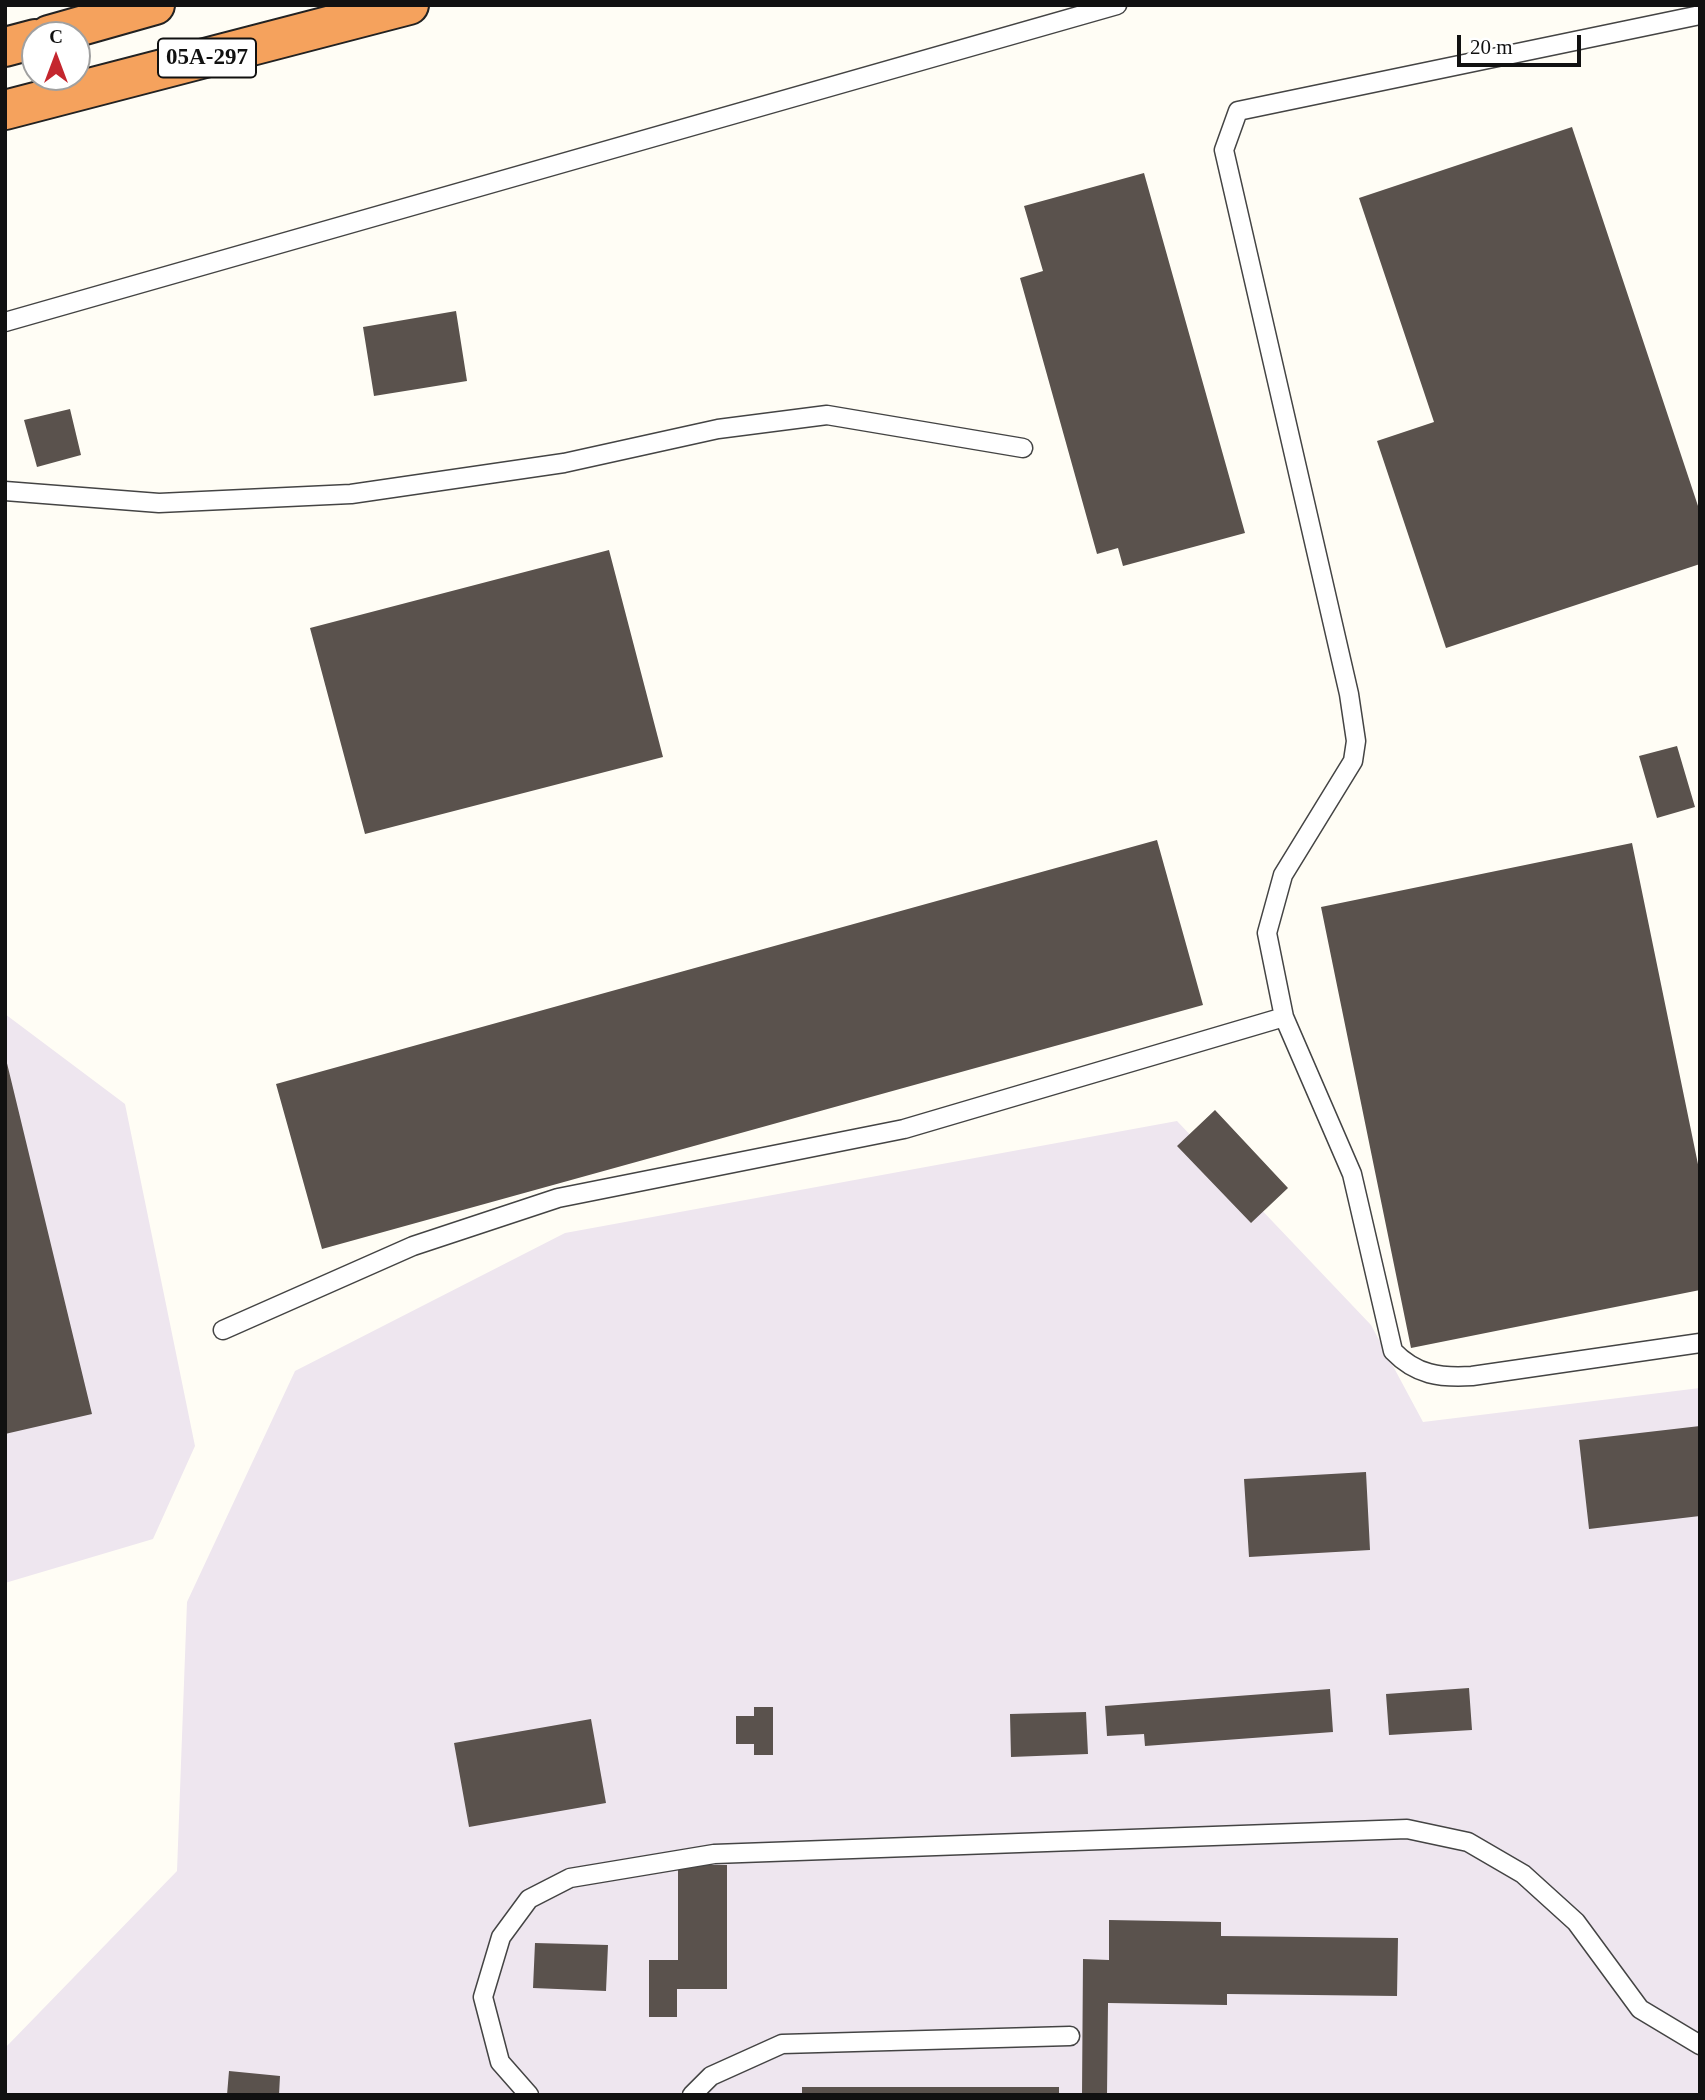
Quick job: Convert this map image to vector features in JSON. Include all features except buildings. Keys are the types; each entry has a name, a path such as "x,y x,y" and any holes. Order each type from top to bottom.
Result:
{"highway":[{"name":"05А-297","path":"91,23 155,5"},
{"name":"05А-297","path":"5,110 409,5"}],"lane":[{"path":"5,322 1117,5"},
{"path":"1699,17 1238,111 1224,150 1346,680 1356,741 1353,761 1283,875 1267,933 1284,1017 1352,1174 1392,1351 1403,1362 1444,1377 1472,1376 1700,1343"},
{"path":"5,491 159,503 351,494 564,463 718,429 827,415 1023,449"},
{"path":"223,1330 412,1246 558,1198 904,1129 1284,1017"},
{"path":"529,2095 499,2062 483,1997 500,1937 529,1899 570,1878 714,1854 1407,1829 1468,1842 1523,1874 1576,1922 1640,2009 1700,2045"},
{"path":"692,2095 711,2076 782,2044 1070,2036"}],"shaded area":[{"path":"5,1014 125,1104 195,1446 153,1539 5,1583"},
{"path":"1177,1121 1371,1325 1423,1422 1700,1388 1700,2095 5,2095 5,2048 177,1871 187,1602 295,1371 565,1233"}]}
